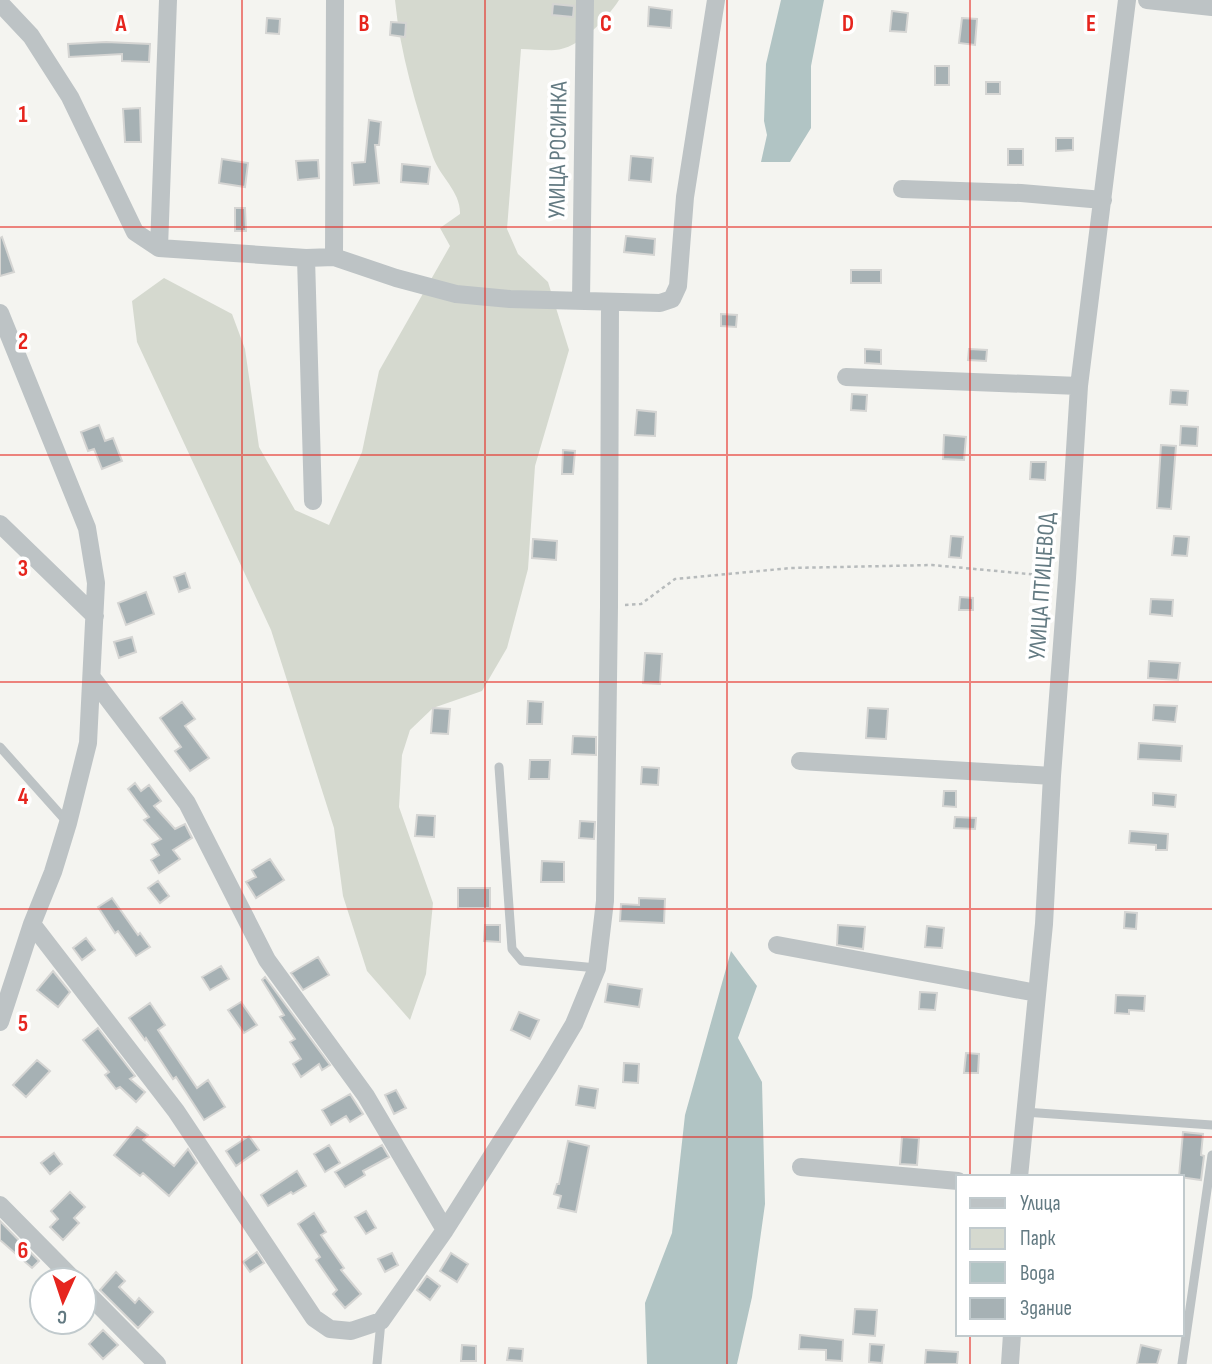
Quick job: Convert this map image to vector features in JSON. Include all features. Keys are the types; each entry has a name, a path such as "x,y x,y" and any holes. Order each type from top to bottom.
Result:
{"street":[{"path":"159,248 168,0"},
{"path":"334,257 335,0"},
{"name":"УЛИЦА РОСИНКА","path":"581,301 584,0"},
{"path":"0,3 31,36 71,97 135,232 159,248 306,258 334,257 396,278 456,294 510,299 660,303 672,299 678,286 685,197 716,0"},
{"name":"УЛИЦА ПТИЦЕВОД","path":"1018,1175 1044,924 1079,386 1127,0"},
{"path":"1147,0 1212,7"},
{"path":"902,189 1021,193 1103,200"},
{"path":"306,258 313,501"},
{"path":"32,924 176,1111 314,1318 330,1329 351,1331 381,1321 445,1230 549,1066 573,1024 597,968 605,901 610,303"},
{"path":"0,313 87,528 96,583 88,743 53,872 32,924 0,1022"},
{"path":"846,377 1079,386"},
{"path":"0,524 95,615"},
{"path":"93,679 187,803 267,960 366,1096 445,1230"},
{"path":"800,761 1052,776"},
{"path":"777,945 1037,993"},
{"path":"801,1167 956,1181"},
{"path":"0,1205 60,1266"},
{"path":"98,1304 157,1364"},
{"path":"1010,1364 1012,1336"}],"lane":[{"path":"0,747 68,823"},
{"path":"499,767 512,949 522,961 597,968"},
{"path":"1024,1112 1212,1125"},
{"path":"1182,1364 1212,1155"},
{"path":"377,1364 381,1321"}],"path":[{"path":"609,607 641,604 676,579 791,568 932,565 1068,578"}],"green space":[{"path":"395,0 619,0 600,24 573,44 555,50 521,49 507,229 518,254 548,282 569,350 535,466 528,569 507,648 482,691 433,708 410,730 402,755 399,807 433,903 426,974 410,1020 367,971 343,896 334,828 271,630 137,342 132,301 164,278 232,314 245,349 259,447 295,510 329,525 362,452 379,371 450,246 440,228 460,214 454,192 433,157 421,118 405,60"}],"water":[{"path":"781,0 824,0 811,66 811,128 790,162 761,162 767,135 764,121 766,64"},
{"path":"731,951 757,986 738,1038 762,1082 765,1204 752,1297 737,1364 647,1364 645,1303 672,1233 685,1115"}],"building":[{"path":"553,4 574,6 573,17 552,15"},
{"path":"649,7 672,10 671,28 648,26"},
{"path":"892,11 908,13 906,32 890,31"},
{"path":"267,18 280,19 279,34 266,33"},
{"path":"962,18 977,19 975,45 959,43"},
{"path":"391,22 406,23 405,37 390,35"},
{"path":"68,44 150,44 149,62 122,61 122,54 69,57"},
{"path":"935,66 949,66 949,85 935,85"},
{"path":"986,82 1000,82 1000,94 986,94"},
{"path":"140,108 141,142 125,142 123,109"},
{"path":"369,120 381,122 379,145 375,145 379,183 354,185 352,163 365,162"},
{"path":"1056,138 1073,138 1073,150 1056,151"},
{"path":"1008,149 1023,149 1023,165 1008,165"},
{"path":"631,156 653,158 651,182 629,180"},
{"path":"222,159 248,163 245,187 219,183"},
{"path":"318,160 319,178 298,180 296,161"},
{"path":"402,164 430,167 428,184 401,182"},
{"path":"235,208 245,208 246,231 235,231"},
{"path":"626,236 655,239 654,255 624,252"},
{"path":"2,237 14,272 0,276 0,238"},
{"path":"851,270 881,270 881,283 851,283"},
{"path":"721,314 737,315 736,327 721,326"},
{"path":"865,349 881,350 881,364 865,363"},
{"path":"969,349 987,350 986,361 968,360"},
{"path":"1171,390 1188,391 1187,405 1170,404"},
{"path":"852,394 867,395 866,411 851,410"},
{"path":"637,410 656,412 655,436 635,435"},
{"path":"99,425 105,441 113,438 122,461 102,469 94,449 88,451 81,432"},
{"path":"1181,426 1198,427 1197,446 1180,445"},
{"path":"944,435 966,437 964,460 943,459"},
{"path":"1161,445 1176,446 1171,509 1157,508"},
{"path":"563,450 575,451 573,474 562,474"},
{"path":"1031,462 1046,462 1045,480 1030,479"},
{"path":"951,536 963,537 961,558 949,557"},
{"path":"1174,536 1189,537 1187,556 1172,555"},
{"path":"533,539 557,541 556,560 532,558"},
{"path":"185,573 190,588 179,592 174,577"},
{"path":"146,592 154,614 126,625 118,603"},
{"path":"960,597 973,598 973,610 959,610"},
{"path":"1151,599 1173,600 1172,616 1150,614"},
{"path":"132,637 136,652 119,658 114,642"},
{"path":"645,653 662,654 660,684 643,683"},
{"path":"1149,661 1180,663 1178,680 1148,678"},
{"path":"528,701 543,702 542,724 527,724"},
{"path":"182,702 195,719 185,726 209,758 190,771 175,751 181,747 160,718"},
{"path":"1154,705 1177,706 1175,722 1153,720"},
{"path":"433,708 450,709 448,734 431,733"},
{"path":"868,708 888,709 886,739 866,738"},
{"path":"573,736 596,737 596,755 572,754"},
{"path":"1139,743 1182,746 1181,761 1138,759"},
{"path":"530,760 550,760 549,779 529,779"},
{"path":"642,767 659,768 658,785 641,784"},
{"path":"135,783 141,791 149,785 161,801 154,806 175,829 185,824 192,838 173,850 180,859 159,873 151,860 159,855 152,844 161,839 144,820 149,817 128,789"},
{"path":"944,791 956,791 956,807 943,806"},
{"path":"1153,793 1176,795 1175,807 1153,805"},
{"path":"417,815 435,816 434,837 415,836"},
{"path":"955,817 976,818 975,829 954,828"},
{"path":"580,821 595,822 594,839 579,838"},
{"path":"1130,831 1168,834 1167,850 1156,850 1156,845 1129,843"},
{"path":"270,859 284,880 256,898 246,882 256,877 252,870"},
{"path":"542,861 564,862 564,882 541,882"},
{"path":"158,881 169,896 160,903 148,888"},
{"path":"458,888 490,888 490,908 458,908"},
{"path":"112,898 138,935 140,933 150,947 136,956 118,931 115,933 98,907"},
{"path":"639,898 665,899 664,923 620,921 621,904 639,905"},
{"path":"1125,912 1137,913 1136,929 1124,928"},
{"path":"485,925 500,925 500,942 484,941"},
{"path":"838,925 865,927 863,949 837,945"},
{"path":"927,926 944,928 942,948 925,947"},
{"path":"86,938 95,950 82,960 73,948"},
{"path":"318,957 329,975 303,990 291,973"},
{"path":"221,966 229,979 210,990 202,977"},
{"path":"53,971 70,992 58,1007 37,990"},
{"path":"265,977 330,1065 322,1070 319,1064 301,1077 293,1064 301,1059 290,1042 295,1039 280,1017 284,1015 262,980"},
{"path":"608,984 642,989 639,1007 605,1002"},
{"path":"920,992 937,993 935,1010 919,1009"},
{"path":"1116,995 1145,996 1144,1011 1115,1013"},
{"path":"241,1002 257,1025 244,1033 228,1010"},
{"path":"150,1003 165,1025 158,1030 197,1088 208,1080 225,1107 204,1120 176,1077 173,1079 129,1018"},
{"path":"519,1012 539,1020 530,1039 511,1030"},
{"path":"98,1028 135,1076 130,1079 145,1092 136,1102 120,1087 116,1089 105,1075 109,1072 83,1040"},
{"path":"966,1053 979,1054 978,1073 964,1073"},
{"path":"37,1060 50,1071 26,1097 13,1085"},
{"path":"624,1063 639,1064 638,1083 623,1082"},
{"path":"579,1086 598,1089 595,1108 576,1105"},
{"path":"396,1090 406,1108 394,1114 385,1095"},
{"path":"350,1094 363,1114 350,1122 346,1116 331,1125 322,1110"},
{"path":"137,1127 148,1135 143,1140 174,1166 188,1149 197,1163 169,1196 143,1173 140,1176 114,1155"},
{"path":"1183,1132 1203,1134 1201,1180 1179,1175"},
{"path":"249,1136 259,1150 236,1166 226,1151"},
{"path":"902,1137 919,1138 917,1165 900,1164"},
{"path":"568,1141 589,1146 576,1212 558,1208 561,1196 554,1194 559,1184"},
{"path":"329,1145 340,1163 325,1172 314,1154"},
{"path":"382,1145 389,1157 363,1171 365,1175 345,1187 335,1172"},
{"path":"54,1153 62,1164 50,1174 41,1163"},
{"path":"297,1171 306,1186 268,1206 261,1195"},
{"path":"70,1192 85,1207 74,1218 79,1223 63,1240 50,1227 58,1219 51,1211"},
{"path":"366,1211 376,1228 366,1234 355,1217"},
{"path":"314,1213 326,1232 321,1235 344,1268 341,1270 361,1294 345,1308 333,1294 337,1290 316,1260 320,1257 298,1224"},
{"path":"0,1221 39,1261 30,1266 0,1240"},
{"path":"257,1252 264,1263 250,1272 243,1262"},
{"path":"392,1253 398,1265 385,1272 378,1259"},
{"path":"451,1253 468,1264 457,1282 440,1271"},
{"path":"116,1272 125,1281 119,1287 135,1303 139,1298 153,1312 138,1328 100,1290"},
{"path":"427,1276 440,1286 430,1300 417,1290"},
{"path":"855,1309 877,1310 875,1336 853,1334"},
{"path":"103,1330 118,1345 103,1359 89,1344"},
{"path":"800,1335 843,1340 842,1361 826,1360 826,1350 799,1349"},
{"path":"870,1344 884,1345 882,1363 869,1362"},
{"path":"462,1345 476,1346 476,1361 461,1361"},
{"path":"1141,1345 1161,1350 1157,1364 1137,1364"},
{"path":"509,1348 523,1349 522,1361 507,1360"},
{"path":"926,1350 958,1352 957,1364 925,1364"}]}
